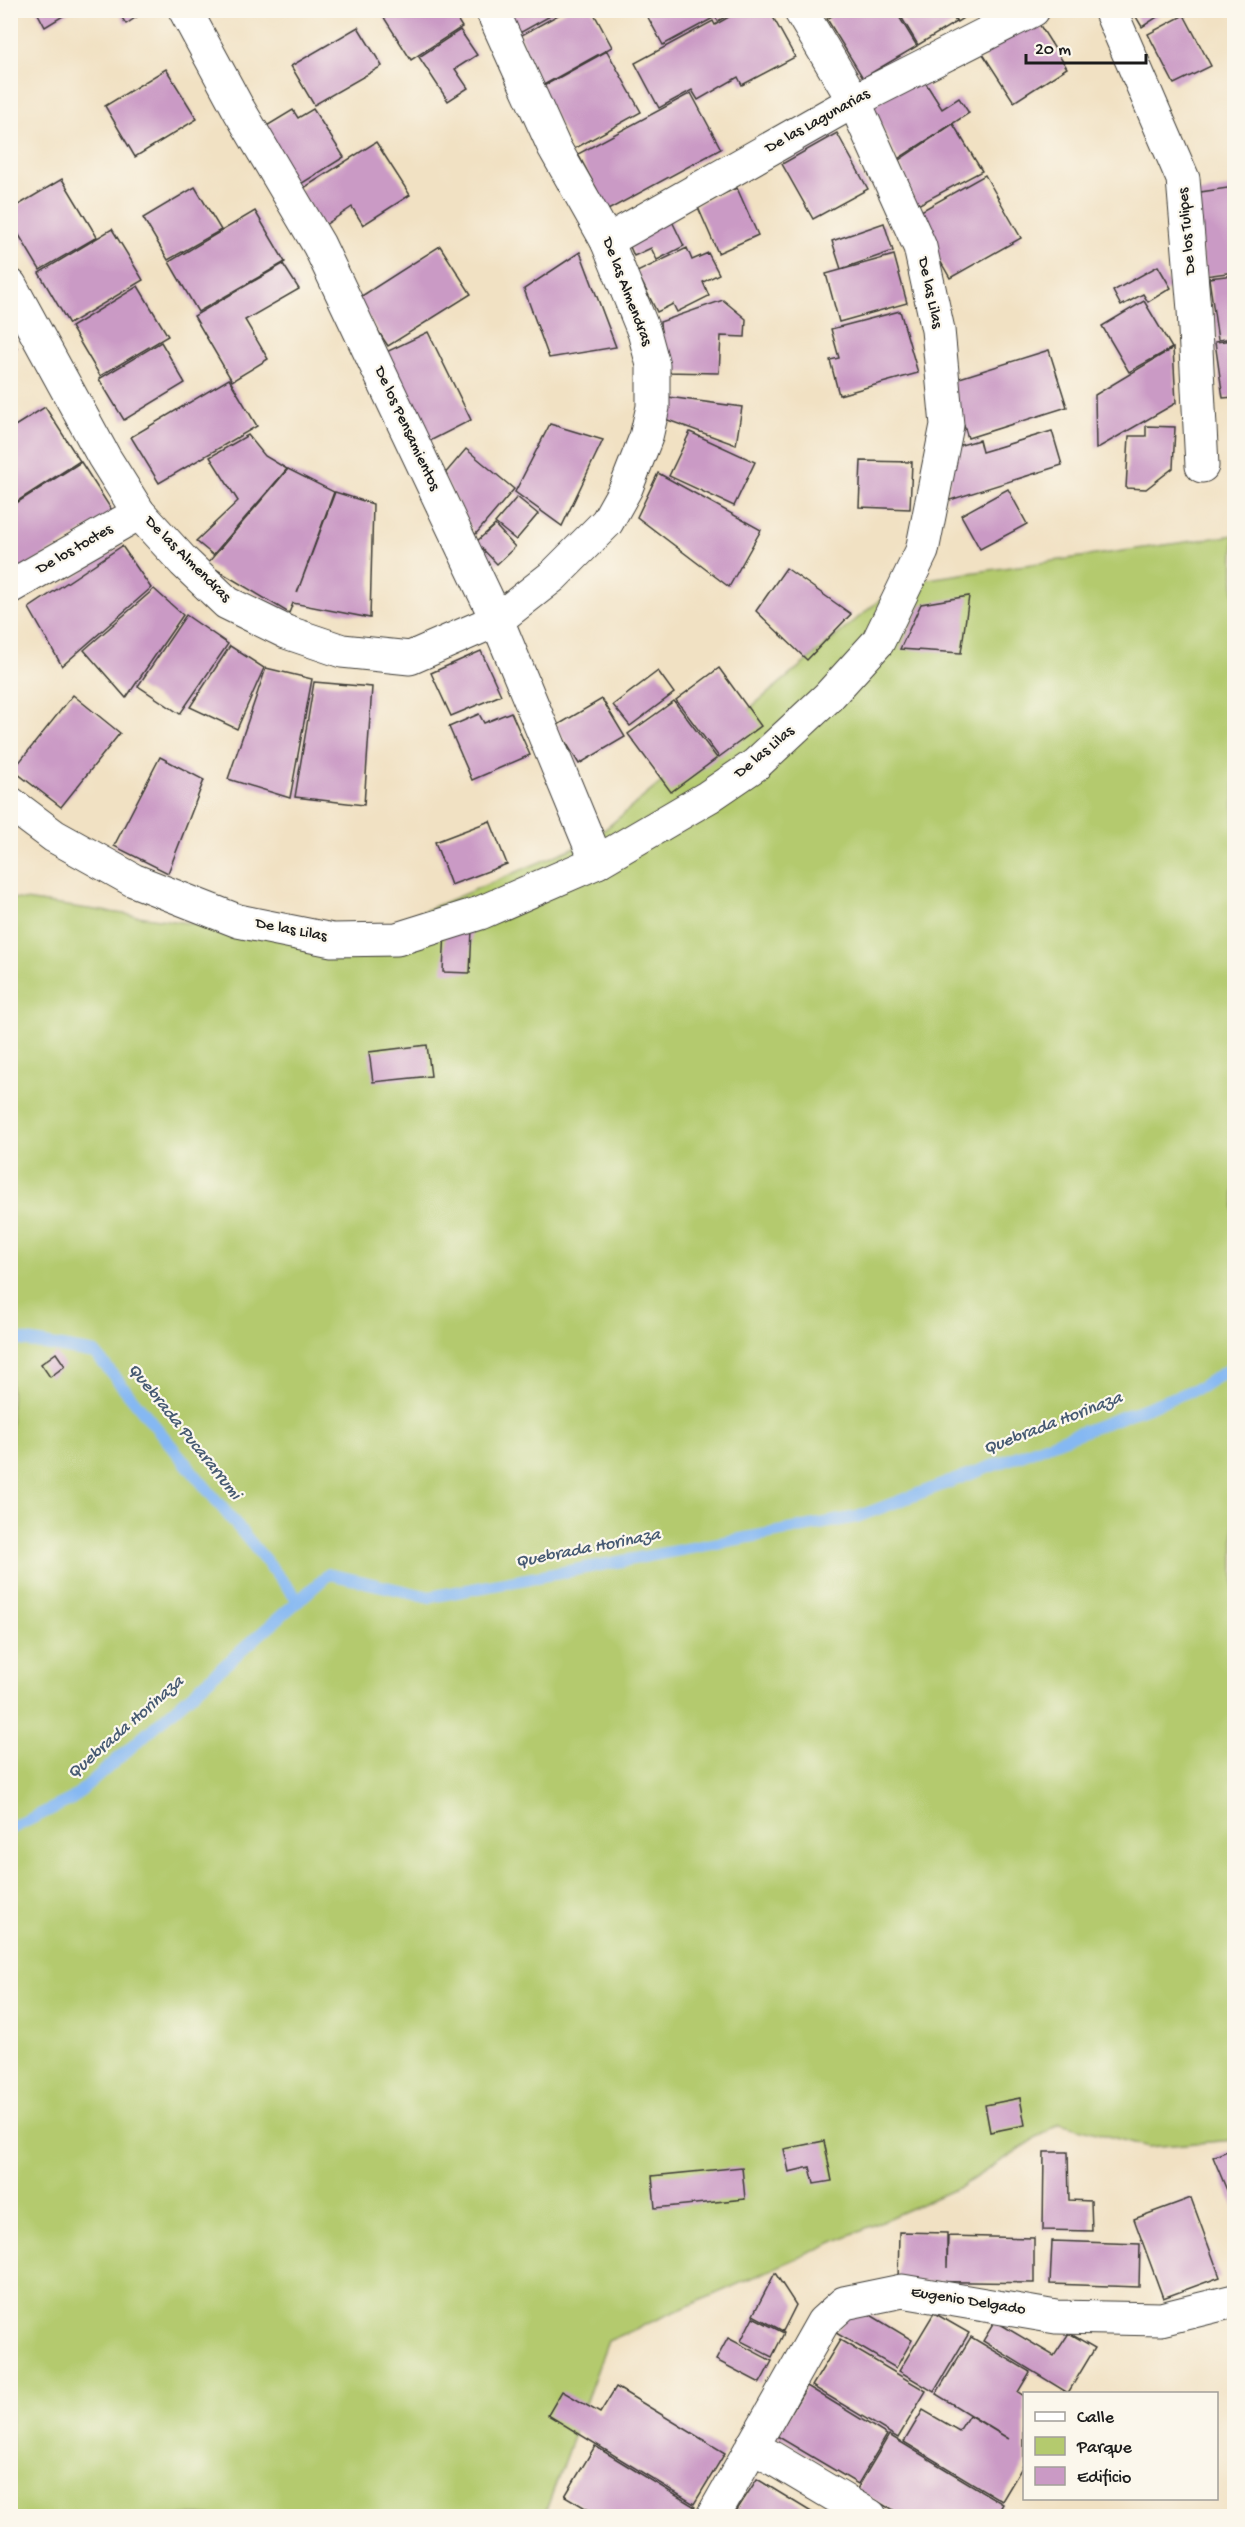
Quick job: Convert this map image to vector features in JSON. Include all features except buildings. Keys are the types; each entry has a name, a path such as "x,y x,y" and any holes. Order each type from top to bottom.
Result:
{"street":[{"name":"De los Pensamientos","path":"185,10 239,110 319,245 497,620 597,862"},
{"name":"De las Lilas","path":"10,803 54,836 134,880 238,921 332,940 397,939 480,913 597,862 708,797 755,765 828,697 878,642 922,551 948,425 938,330 920,247 854,101 800,10"},
{"name":"De las Lagunarias","path":"607,241 854,101 1033,10"},
{"name":"De los Tulipes","path":"1110,10 1183,179 1194,310 1202,466"},
{"name":"De las Almendras","path":"10,285 104,457 139,513 184,562 227,603 286,632 342,651 410,657 497,620 553,576 606,522 626,488 646,437 653,407 653,365 644,332 607,241 554,147 493,15"},
{"name":"De los toctes","path":"10,587 139,513"},
{"name":"Eugenio Delgado","path":"714,2517 823,2322 844,2303 902,2291 1056,2317 1161,2319 1234,2301"},
{"path":"752,2446 870,2517"}],"green space":[{"path":"1234,535 1234,2140 1148,2147 1060,2123 962,2186 608,2341 544,2516 11,2516 11,898 344,945 592,840 900,583"}],"waterway":[{"name":"Quebrada Pucararrumi","path":"10,1338 95,1353 299,1601"},
{"name":"Quebrada Horinaza","path":"10,1829 72,1799 329,1574 430,1597 857,1517 1201,1387 1234,1366"}]}
